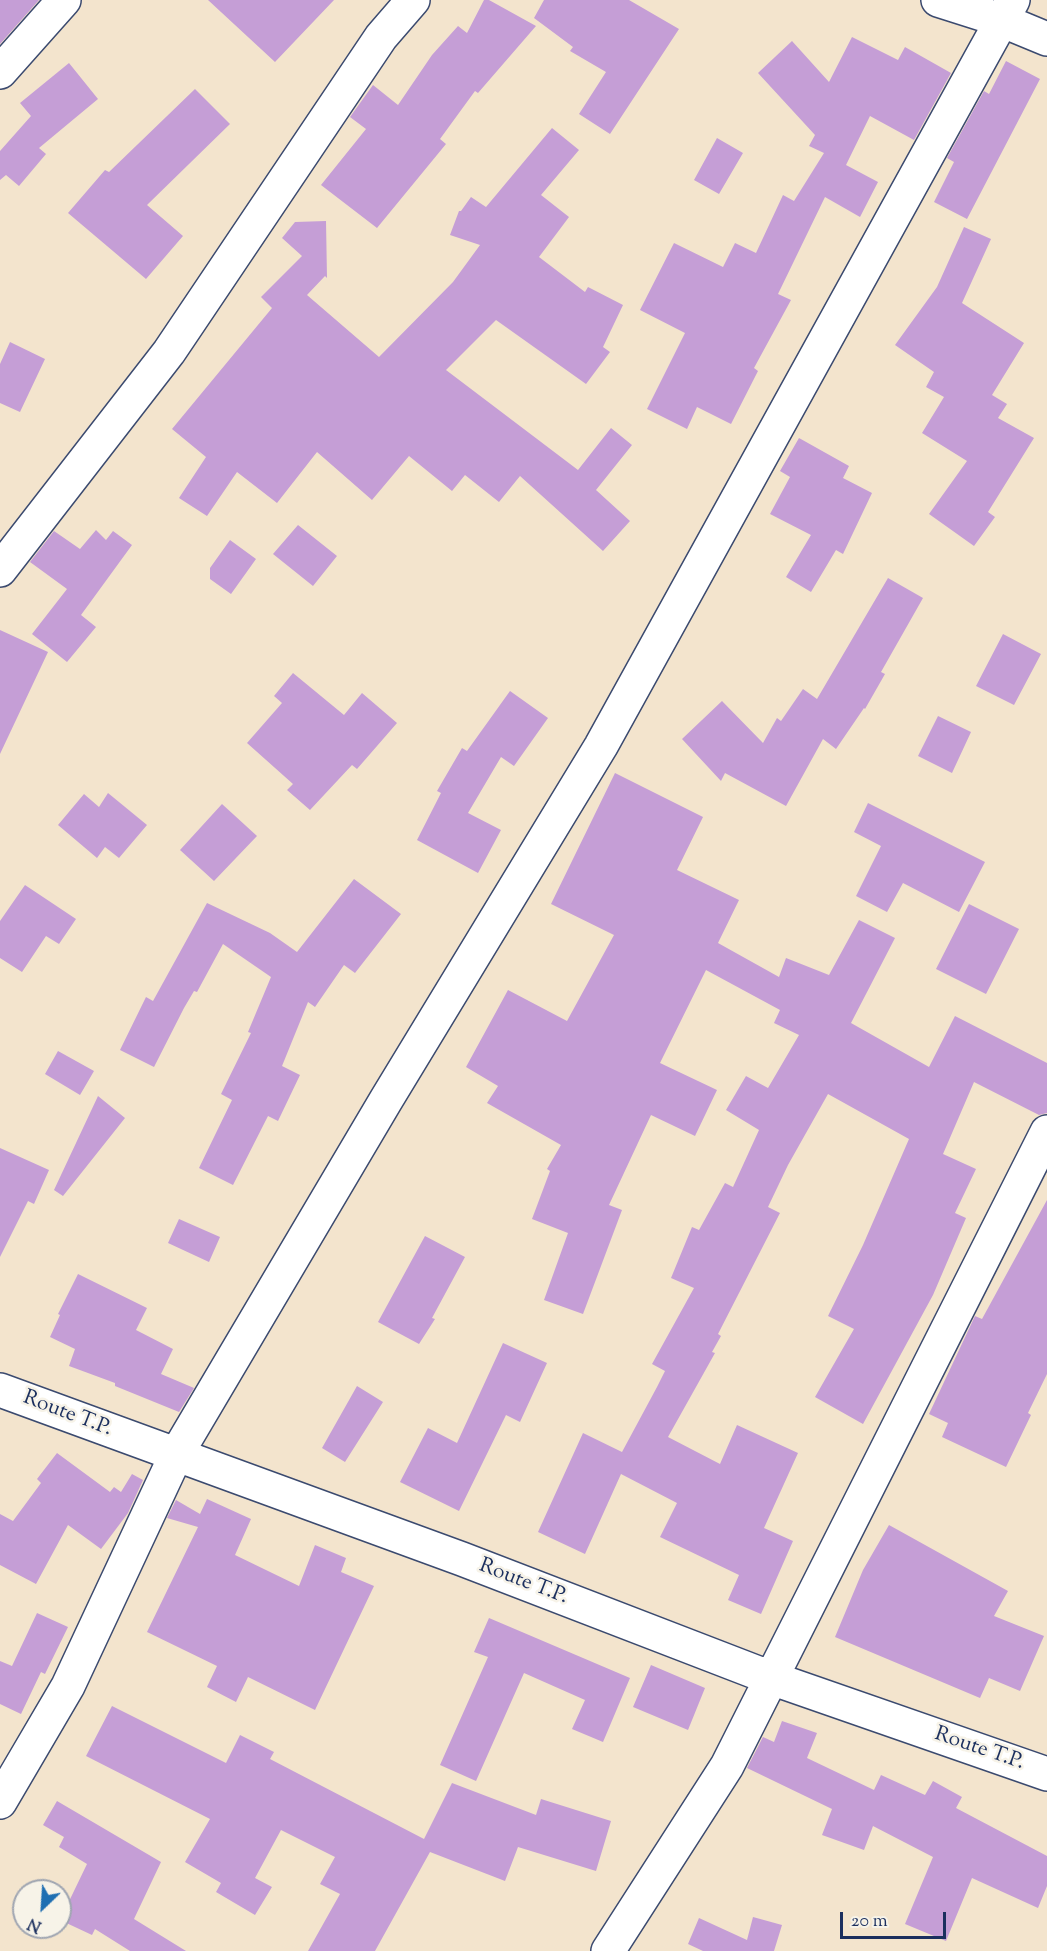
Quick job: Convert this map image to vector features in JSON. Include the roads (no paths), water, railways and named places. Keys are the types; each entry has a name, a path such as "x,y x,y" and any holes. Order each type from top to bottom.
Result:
{"street":[{"path":"0,72 64,0"},
{"path":"0,570 169,351 381,37 413,0"},
{"path":"938,0 1007,10 1047,39"},
{"path":"0,1802 68,1686 176,1455 386,1100 601,746 1007,10"},
{"path":"608,1951 727,1766 1047,1132"},
{"name":"Route T.P.","path":"0,1390 462,1559 771,1678 1047,1774"}]}
